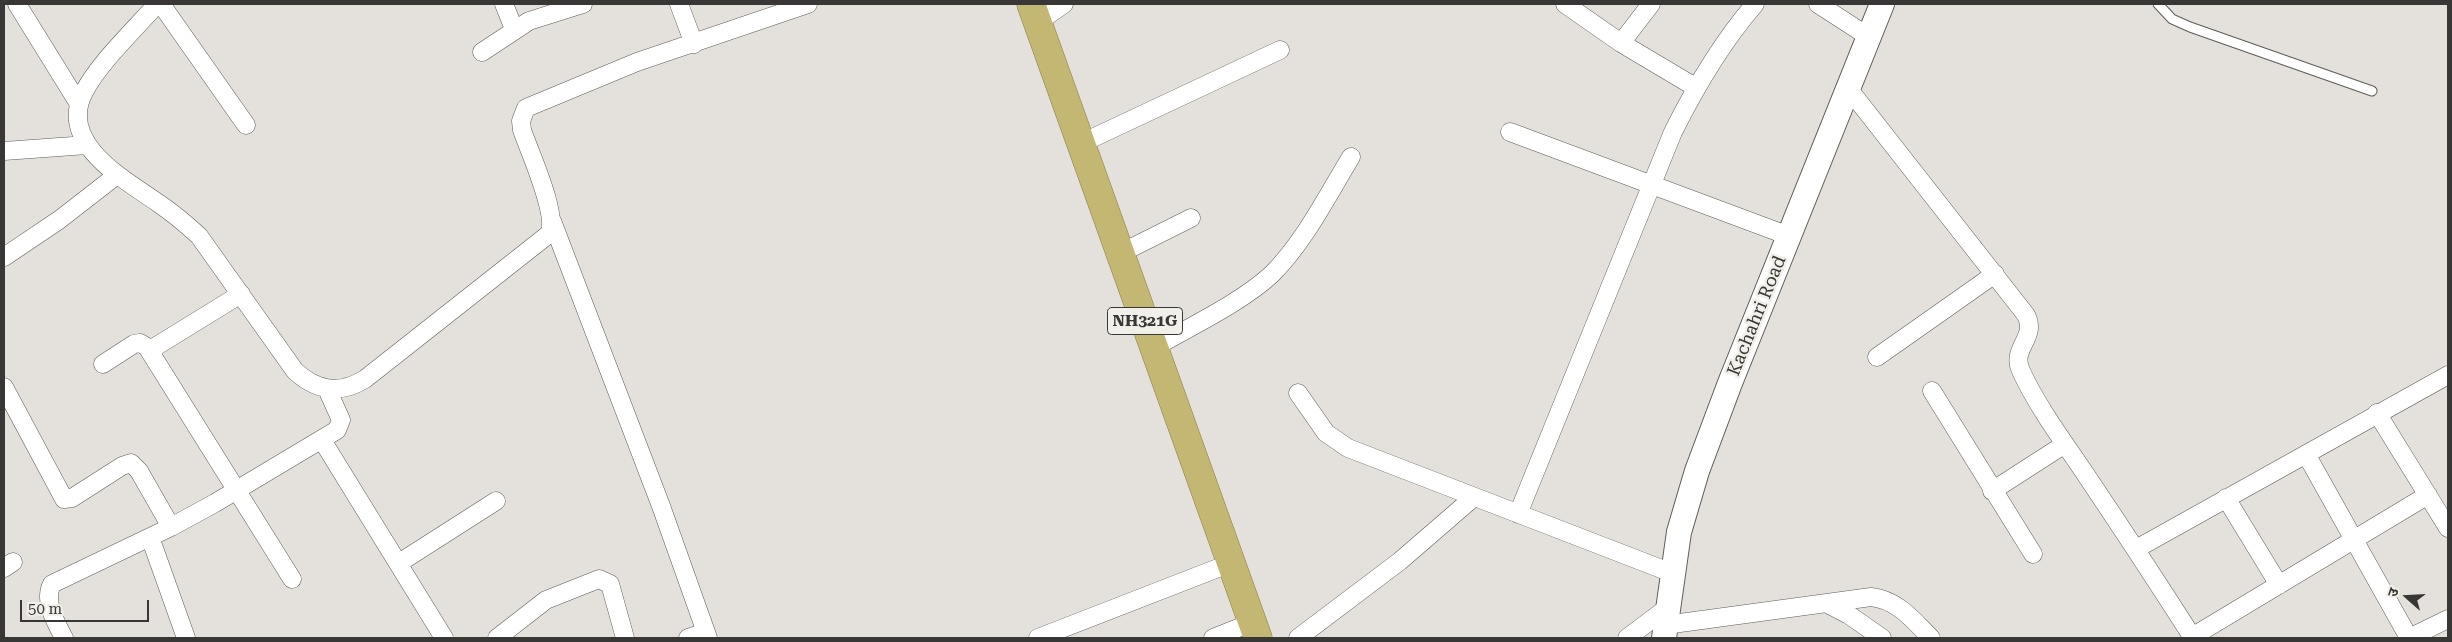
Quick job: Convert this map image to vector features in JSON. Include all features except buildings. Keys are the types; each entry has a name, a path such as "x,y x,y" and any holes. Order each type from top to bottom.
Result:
{"highway":[{"name":"NH321G","path":"1035,13 1256,630"}],"main road":[{"name":"Kachahri Road","path":"1665,624 1679,532 1697,471 1730,383 1882,4"}],"street":[{"path":"17,4 79,104"},
{"path":"504,4 514,29"},
{"path":"482,52 514,29 529,21 583,4"},
{"path":"680,4 694,44"},
{"path":"688,638 707,635 662,506 552,221 522,130 521,121 526,108 637,62 808,4"},
{"path":"1035,13 1064,4"},
{"path":"1565,4 1621,43 1695,87"},
{"path":"1621,43 1650,4"},
{"path":"1518,514 1673,132 1695,87 1730,33 1755,4"},
{"path":"1818,4 1869,37"},
{"path":"246,125 154,5 91,80 79,104 78,121 87,145 116,175 183,221 199,236 295,371 313,385 336,390 356,385 395,357 549,234 552,221"},
{"path":"1082,143 1280,50"},
{"path":"1848,88 2026,314 2031,324 2017,360 2020,370 2065,444 2136,549 2192,638 2428,495"},
{"path":"1510,132 1789,236"},
{"path":"4,151 87,145"},
{"path":"1155,347 1226,305 1270,276 1301,239 1352,157"},
{"path":"4,257 59,220 116,175"},
{"path":"1121,252 1191,218"},
{"path":"1877,357 1996,274"},
{"path":"150,350 241,294"},
{"path":"103,364 134,344 144,344 150,350 292,579"},
{"path":"2136,549 2448,375"},
{"path":"4,387 64,499 72,498 122,466 131,463 139,471 171,527"},
{"path":"64,638 53,616 48,598 52,584 171,527 337,430 342,420 327,389"},
{"path":"1932,391 1992,491 2033,554"},
{"path":"1298,392 1314,418 1336,441 1474,497 1672,573"},
{"path":"2377,414 2448,528"},
{"path":"322,440 444,638"},
{"path":"1992,491 2065,444"},
{"path":"2306,454 2409,638 2448,619"},
{"path":"1298,638 1400,561 1474,497"},
{"path":"2226,498 2279,585"},
{"path":"399,563 496,500"},
{"path":"150,537 186,638"},
{"path":"1038,638 1231,563"},
{"path":"497,638 546,600 599,579 610,584 625,638"},
{"path":"1628,638 1665,624 1853,598 1883,598 1898,606 1931,638"},
{"path":"1826,603 1849,615 1882,638"},
{"path":"1213,638 1256,630"}],"lane":[{"path":"2158,4 2172,19 2190,27 2372,91"}]}
